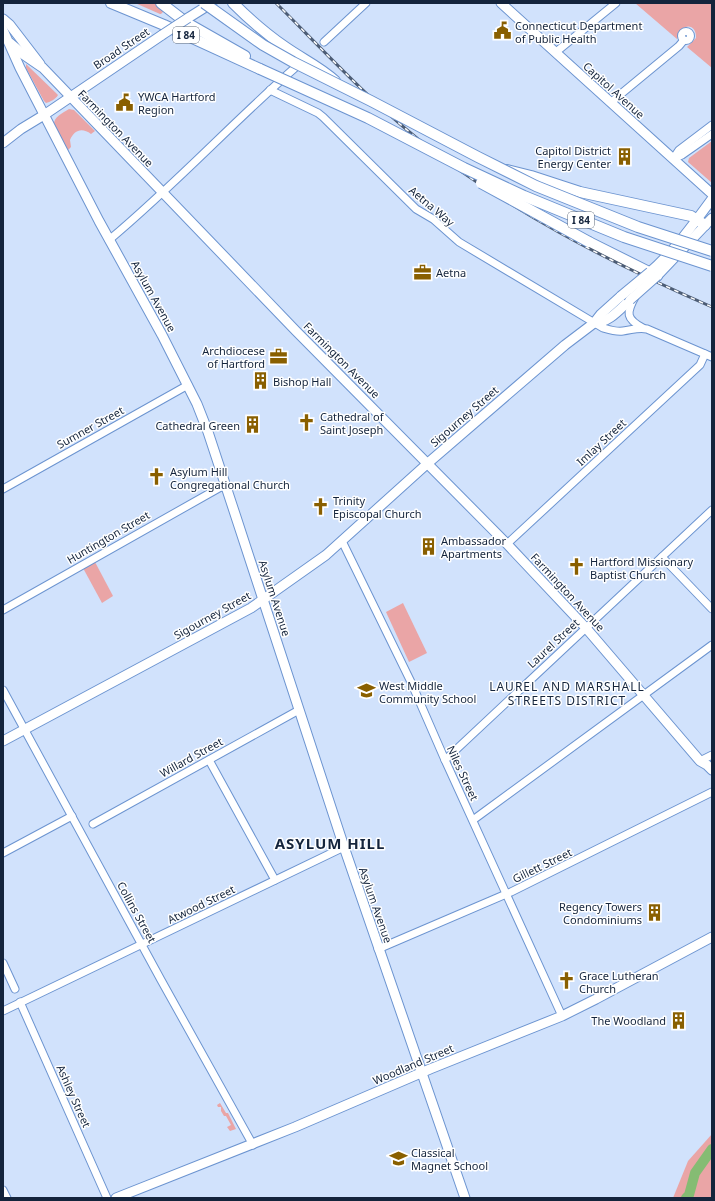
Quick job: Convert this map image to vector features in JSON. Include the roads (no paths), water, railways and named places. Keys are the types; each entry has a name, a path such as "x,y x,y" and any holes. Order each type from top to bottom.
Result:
{"highway":[{"name":"I 84","path":"111,3 164,25 368,118 455,163 524,196 604,229 664,251 712,266"},
{"path":"161,3 183,21 242,54 260,69"},
{"name":"I 84","path":"204,3 271,50 305,69 504,170 554,193 620,220 712,252"},
{"path":"233,3 285,48 324,71 340,86"},
{"path":"455,163 464,173 480,183 589,242 653,274"},
{"path":"504,170 531,176 580,192 705,220"}],"main road":[{"name":"Broad Street","path":"3,143 21,129 212,3"},
{"name":"Capitol Avenue","path":"501,3 712,194"},
{"name":"Farmington Avenue","path":"3,19 10,25 37,58 43,68 70,97 337,373 507,544 586,628 700,761 712,770"},
{"name":"Asylum Avenue","path":"3,30 44,115 197,404 226,486 378,949 465,1198"},
{"name":"Farmington Avenue","path":"8,40 24,55 43,68"},
{"name":"Sigourney Street","path":"3,741 214,628 263,600 326,555 428,463 565,345 594,323 609,319 705,220 712,199"},
{"name":"Sigourney Street","path":"630,298 653,274"},
{"name":"Farmington Avenue","path":"700,761 701,767 712,778"},
{"name":"Woodland Street","path":"116,1198 301,1125 422,1073 562,1016 712,937"}],"street":[{"path":"324,42 366,3"},
{"path":"556,52 616,3"},
{"path":"611,103 679,46 684,40"},
{"path":"109,240 297,66"},
{"name":"Aetna Way","path":"270,90 318,113 323,117 417,210 433,219 457,241 603,328 616,331 643,328"},
{"path":"673,159 679,150 712,125"},
{"path":"673,159 682,155 712,134"},
{"path":"630,298 629,318 633,322 643,328 709,355"},
{"name":"Imlay Street","path":"507,544 709,355"},
{"name":"Sumner Street","path":"3,489 188,385"},
{"name":"Huntington Street","path":"3,610 176,511 219,488 226,486"},
{"name":"Laurel Street","path":"445,760 712,510"},
{"name":"Niles Street","path":"342,541 411,682 562,1016"},
{"path":"662,557 712,609"},
{"path":"473,820 712,645"},
{"name":"Collins Street","path":"3,690 142,945 253,1144"},
{"name":"Willard Street","path":"93,824 299,710"},
{"path":"700,761 712,755"},
{"path":"209,760 275,880"},
{"name":"Gillett Street","path":"378,949 507,894 712,792"},
{"path":"3,853 72,816"},
{"name":"Atwood Street","path":"3,1011 344,847"},
{"path":"3,964 14,989"},
{"name":"Ashley Street","path":"20,1002 108,1198"},
{"path":"3,1190 7,1198"}],"waterway":[{"path":"686,1198 689,1195 695,1173 712,1149"}],"railway":[{"path":"276,3 381,107 418,139 452,165 487,189 560,233 635,272 712,307"}],"place":[{"name":"Connecticut Department of Public Health","path":"502,31"},
{"name":"YWCA Hartford Region","path":"125,102"},
{"name":"Capitol District Energy Center","path":"624,156"},
{"name":"Aetna","path":"423,272"},
{"name":"Archdiocese of Hartford","path":"278,356"},
{"name":"Bishop Hall","path":"260,381"},
{"name":"Cathedral of Saint Joseph","path":"307,422"},
{"name":"Cathedral Green","path":"253,425"},
{"name":"Asylum Hill Congregational Church","path":"157,477"},
{"name":"Trinity Episcopal Church","path":"320,506"},
{"name":"Ambassador Apartments","path":"428,546"},
{"name":"Hartford Missionary Baptist Church","path":"577,567"},
{"name":"West Middle Community School","path":"366,691"},
{"name":"Regency Towers Condominiums","path":"655,912"},
{"name":"Grace Lutheran Church","path":"566,981"},
{"name":"The Woodland","path":"679,1020"},
{"name":"Classical Magnet School","path":"398,1158"}],"district":[{"name":"LAUREL AND MARSHALL STREETS DISTRICT","path":"567,693"},
{"name":"ASYLUM HILL","path":"330,843"}]}
